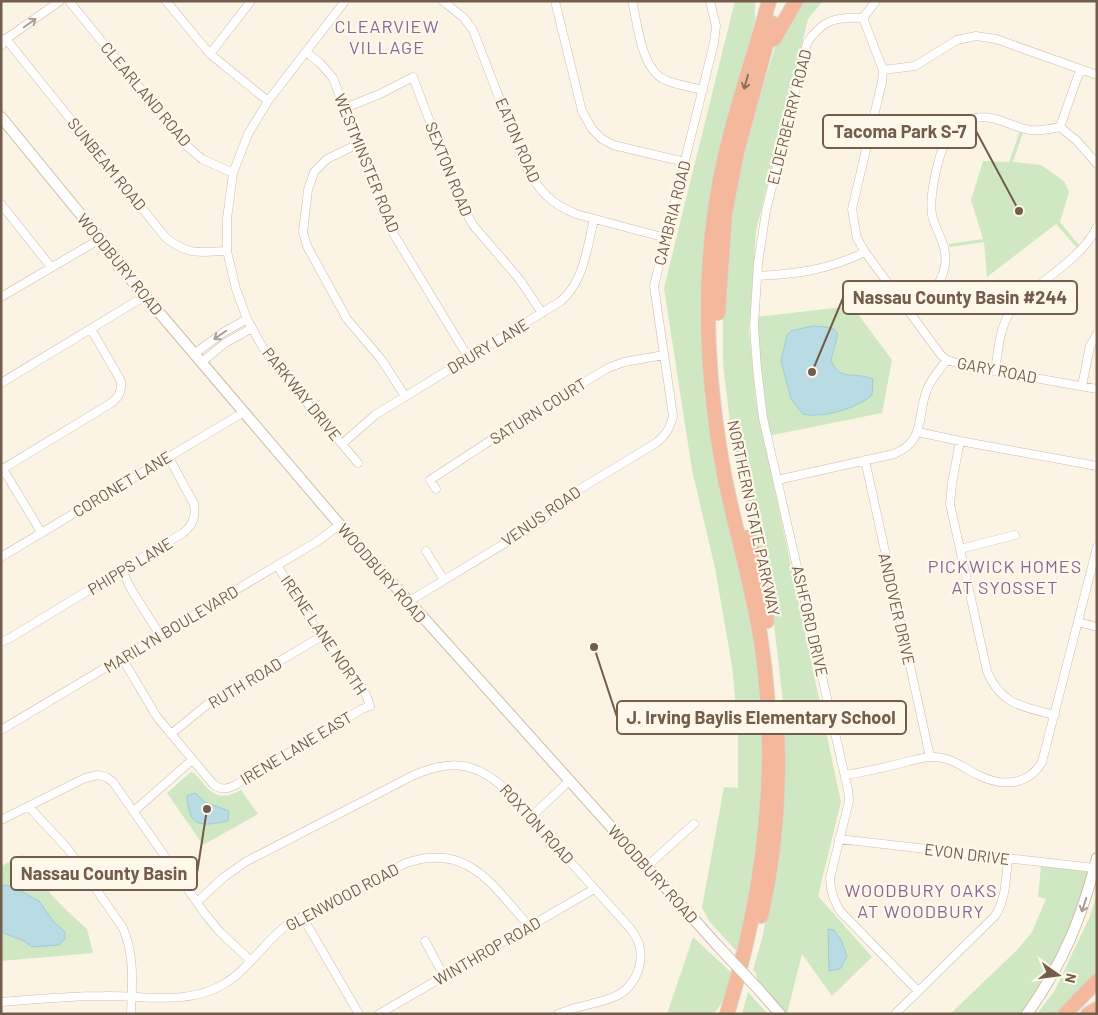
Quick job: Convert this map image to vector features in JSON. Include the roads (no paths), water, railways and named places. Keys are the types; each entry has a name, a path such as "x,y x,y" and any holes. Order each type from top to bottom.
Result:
{"highway":[{"path":"756,64 758,1"},
{"name":"NORTHERN STATE PARKWAY","path":"756,64 769,1"},
{"name":"NORTHERN STATE PARKWAY","path":"728,1012 751,920 762,860 767,812 769,741 766,679 760,634 717,436 708,311 713,234 725,158 778,1"},
{"path":"756,64 771,44 796,1"},
{"path":"1065,1014 1097,981"},
{"path":"1088,1014 1097,1009"}],"main road":[{"name":"WOODBURY ROAD","path":"1,117 145,296 339,525 780,1014"},
{"path":"1027,1014 1051,979 1071,940 1084,905 1096,863"}],"street":[{"path":"1,46 4,39 60,1"},
{"name":"CLEARLAND ROAD","path":"70,1 187,146 202,159 234,173"},
{"path":"166,1 210,54 268,101"},
{"path":"210,54 251,1"},
{"name":"PARKWAY DRIVE","path":"345,1 268,101 248,134 234,173 227,219 227,251 236,290 247,319 271,360 358,463"},
{"name":"EATON ROAD","path":"444,1 464,18 473,30 525,165 536,185 552,201 566,210 666,238"},
{"path":"555,1 582,111 592,129 612,145 685,162"},
{"path":"632,1 645,54 656,74 666,80 703,90"},
{"name":"CAMBRIA ROAD","path":"671,426 673,416 654,286 714,43 716,26 710,1"},
{"path":"876,1 863,18 884,70 914,66 957,40 976,36 996,39 1097,76"},
{"name":"ELDERBERRY ROAD","path":"757,276 766,211 807,43 814,32 827,22 845,17 863,18"},
{"name":"SUNBEAM ROAD","path":"4,39 166,238 178,246 193,252 227,251"},
{"name":"WESTMINSTER ROAD","path":"306,52 327,69 333,78 390,228 468,358"},
{"name":"GARY ROAD","path":"884,70 852,209 857,238 864,252 925,335 947,360 1097,389"},
{"path":"1060,127 1080,70"},
{"name":"SEXTON ROAD","path":"345,108 380,94 413,77 460,202 473,225 520,280 542,313"},
{"path":"909,312 934,291 942,276 945,265 944,247 932,217 930,203 932,188 943,147 948,136 963,123 974,118 984,117 998,119 1030,130 1060,127 1077,141 1097,164"},
{"path":"358,144 327,160 314,172 308,190 302,232 307,246 347,319 382,359 405,396"},
{"path":"1,204 52,267"},
{"name":"DRURY LANE","path":"342,444 375,415 562,301 575,285 580,275 594,219"},
{"path":"995,370 1004,322 1010,312 1022,298 1085,246 1097,227"},
{"path":"1,297 100,239"},
{"path":"757,276 787,275 820,270 850,260 864,252"},
{"name":"ASHFORD DRIVE","path":"757,276 754,326 757,368 764,418 849,798 830,878 830,888 834,901 847,919 918,992"},
{"path":"1,383 145,296"},
{"path":"194,354 224,332 247,319"},
{"path":"202,362 226,343 252,328"},
{"path":"41,532 2,469 108,406 119,396 122,388 121,381 91,329"},
{"path":"1082,386 1090,346 1097,334"},
{"name":"SATURN COURT","path":"436,490 430,480 531,414 608,368 624,362 664,355"},
{"path":"778,480 900,451 910,444 918,432 926,391 947,360"},
{"name":"CORONET LANE","path":"1,556 244,412"},
{"name":"VENUS ROAD","path":"408,602 540,522 570,495 656,443 665,436 671,426"},
{"path":"918,432 1097,466"},
{"path":"960,441 950,504 987,672 993,684 1002,695 1014,704 1055,715"},
{"name":"PHIPPS LANE","path":"1,642 184,533 193,523 196,513 194,504 168,456"},
{"name":"ANDOVER DRIVE","path":"865,460 930,757"},
{"name":"MARILYN BOULEVARD","path":"1,730 318,541 339,525"},
{"path":"960,549 1015,535"},
{"path":"845,775 930,757 950,760 989,780 1012,784 1024,780 1033,774 1042,762 1097,547"},
{"path":"426,551 444,580"},
{"name":"IRENE LANE NORTH","path":"277,565 322,636 351,669 367,696 370,706"},
{"path":"122,571 160,635"},
{"path":"1078,622 1097,627"},
{"name":"RUTH ROAD","path":"171,734 209,704 322,636"},
{"path":"122,658 157,717 192,760 134,810"},
{"name":"IRENE LANE EAST","path":"192,760 213,784 223,789 228,789 355,713 370,706"},
{"name":"ROXTON ROAD","path":"197,902 224,877 247,861 414,775 433,767 462,765 484,772 504,788 636,937 641,957 640,965 635,978 629,986 612,998 558,1014"},
{"path":"1,820 85,778 98,775 106,777 134,810 197,902 220,932 251,960"},
{"path":"531,817 569,781"},
{"path":"29,806 68,849 123,928 128,940 132,961 131,1014"},
{"path":"646,867 694,824"},
{"name":"EVON DRIVE","path":"839,839 1008,858 1096,863"},
{"name":"GLENWOOD ROAD","path":"1,1002 74,996 182,998 207,992 234,978 281,929 302,916 406,863 422,858 438,857 461,861 479,872 529,926"},
{"path":"895,1014 995,916 1004,897 1008,858"},
{"name":"WINTHROP ROAD","path":"379,1014 594,888"},
{"path":"302,916 359,1014"},
{"path":"425,942 444,976"}],"water":[{"path":"812,326 835,330 837,338 831,361 839,372 873,379 872,395 866,400 830,414 811,415 803,414 791,399 781,361 787,335 791,331"},
{"path":"195,793 205,802 229,811 228,821 204,824 194,820 190,815 187,796"},
{"path":"1,886 12,886 39,901 53,921 65,932 65,939 59,945 32,947 24,941 1,932"},
{"path":"828,929 834,930 841,940 847,956 840,969 829,971"}],"place":[{"name":"Tacoma Park S-7","path":"1019,211"},
{"name":"Nassau County Basin #244","path":"812,372"},
{"name":"J. Irving Baylis Elementary School","path":"594,647"},
{"name":"Nassau County Basin","path":"207,809"}],"district":[{"name":"CLEARVIEW VILLAGE","path":"387,37"},
{"name":"PICKWICK HOMES AT SYOSSET","path":"1005,577"},
{"name":"WOODBURY OAKS AT WOODBURY","path":"921,901"}]}
